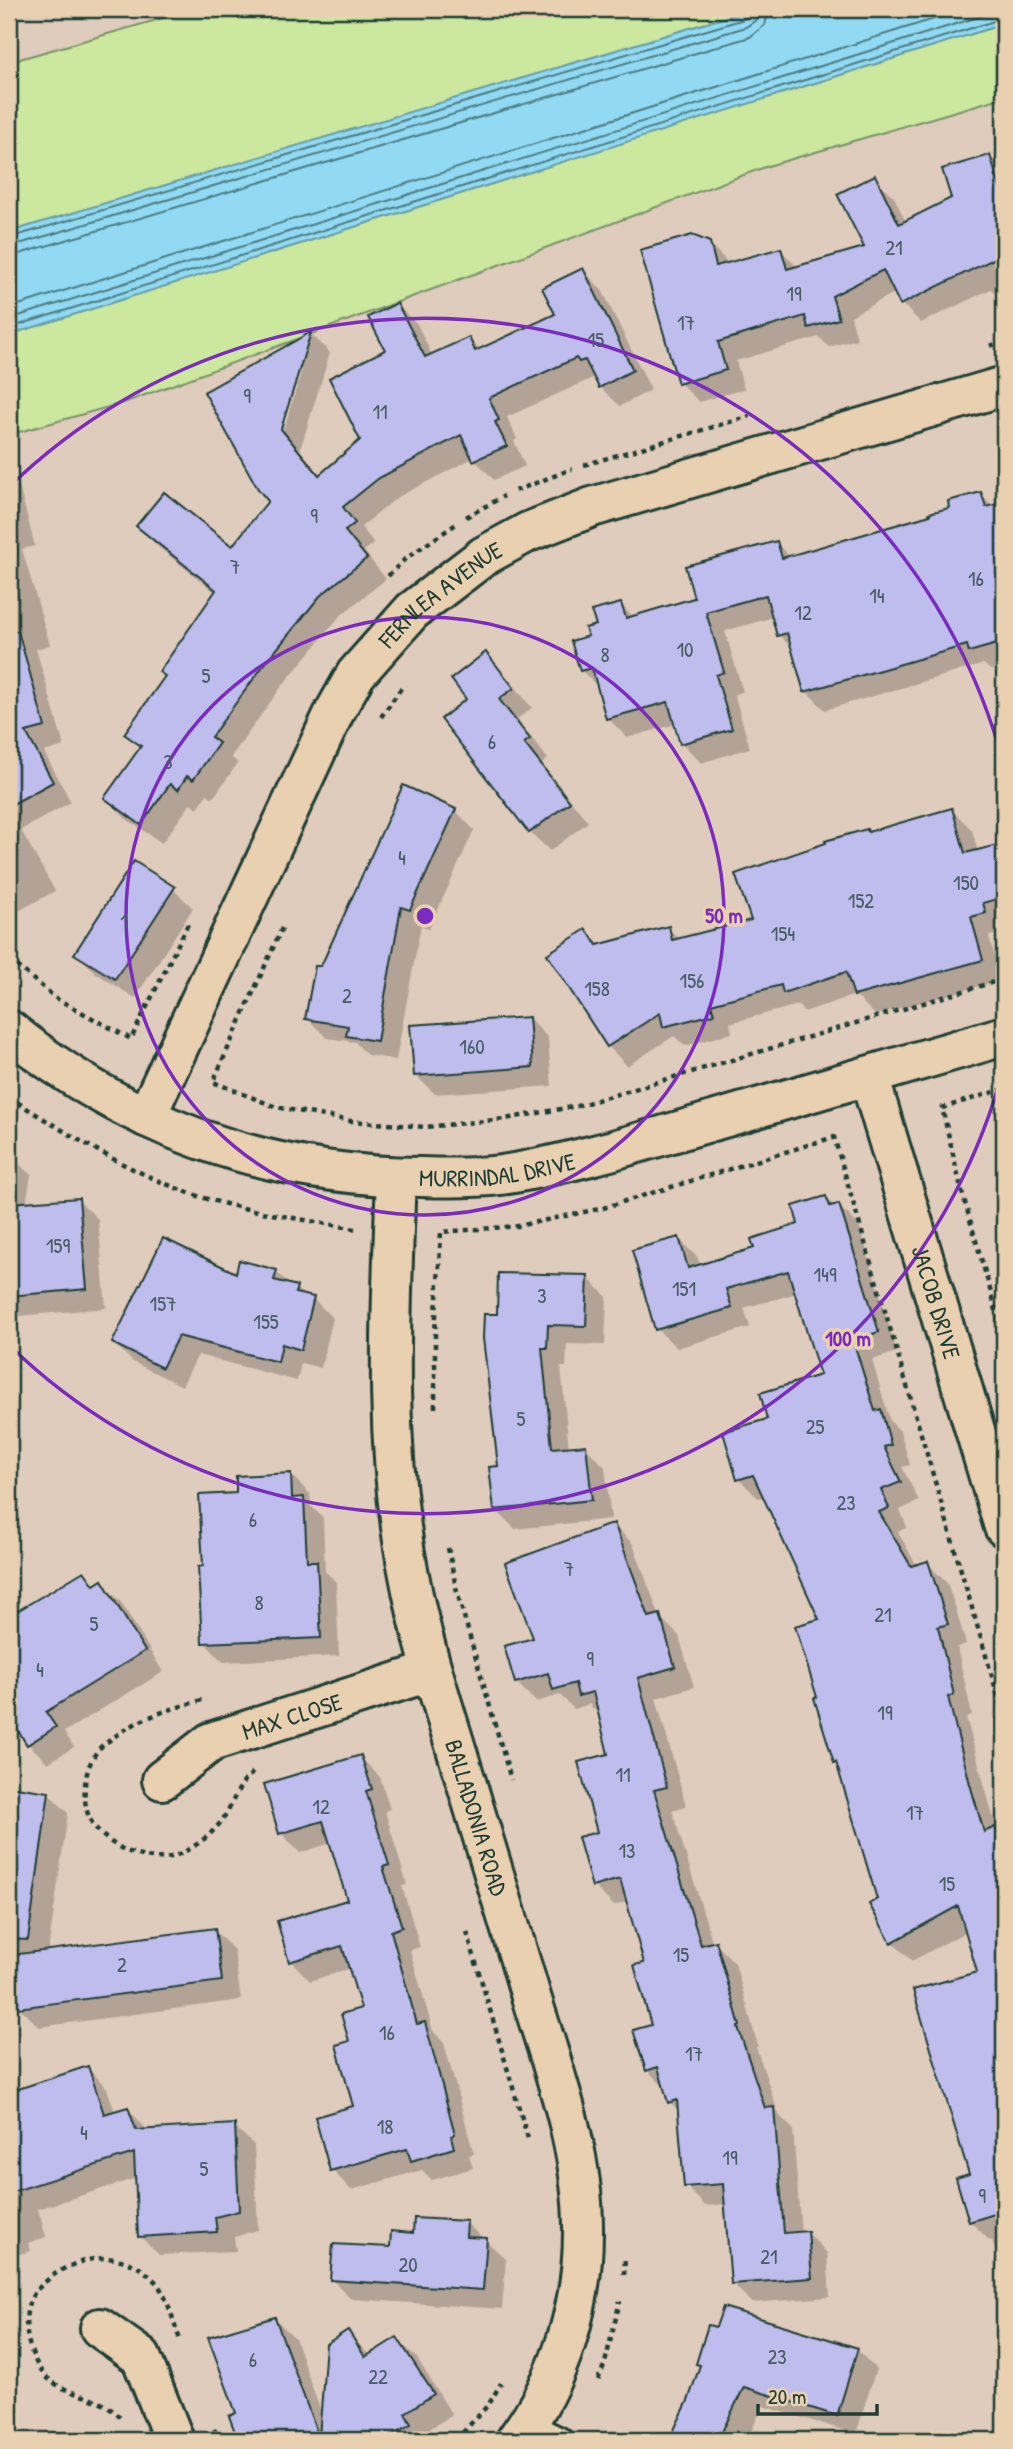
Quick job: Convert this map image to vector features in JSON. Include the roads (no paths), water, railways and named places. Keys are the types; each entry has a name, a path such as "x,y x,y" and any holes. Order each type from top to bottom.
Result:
{"street":[{"name":"FERNLEA AVENUE","path":"146,1117 334,713 356,674 412,611 484,556 559,518 1004,386"},
{"name":"MURRINDAL DRIVE","path":"9,1030 55,1065 146,1117 211,1145 276,1162 396,1177 500,1175 549,1167 1004,1036"},
{"name":"JACOB DRIVE","path":"869,1076 1004,1527"},
{"name":"BALLADONIA ROAD","path":"396,1177 390,1395 395,1486 409,1578 432,1671 551,2061 568,2123 582,2201 582,2259 578,2300 534,2435"},
{"name":"MAX CLOSE","path":"163,1780 211,1742 432,1671"},
{"path":"100,2328 141,2357 174,2440"}],"water":[{"path":"753,9 1004,9 1004,24 9,335 9,232"}]}
